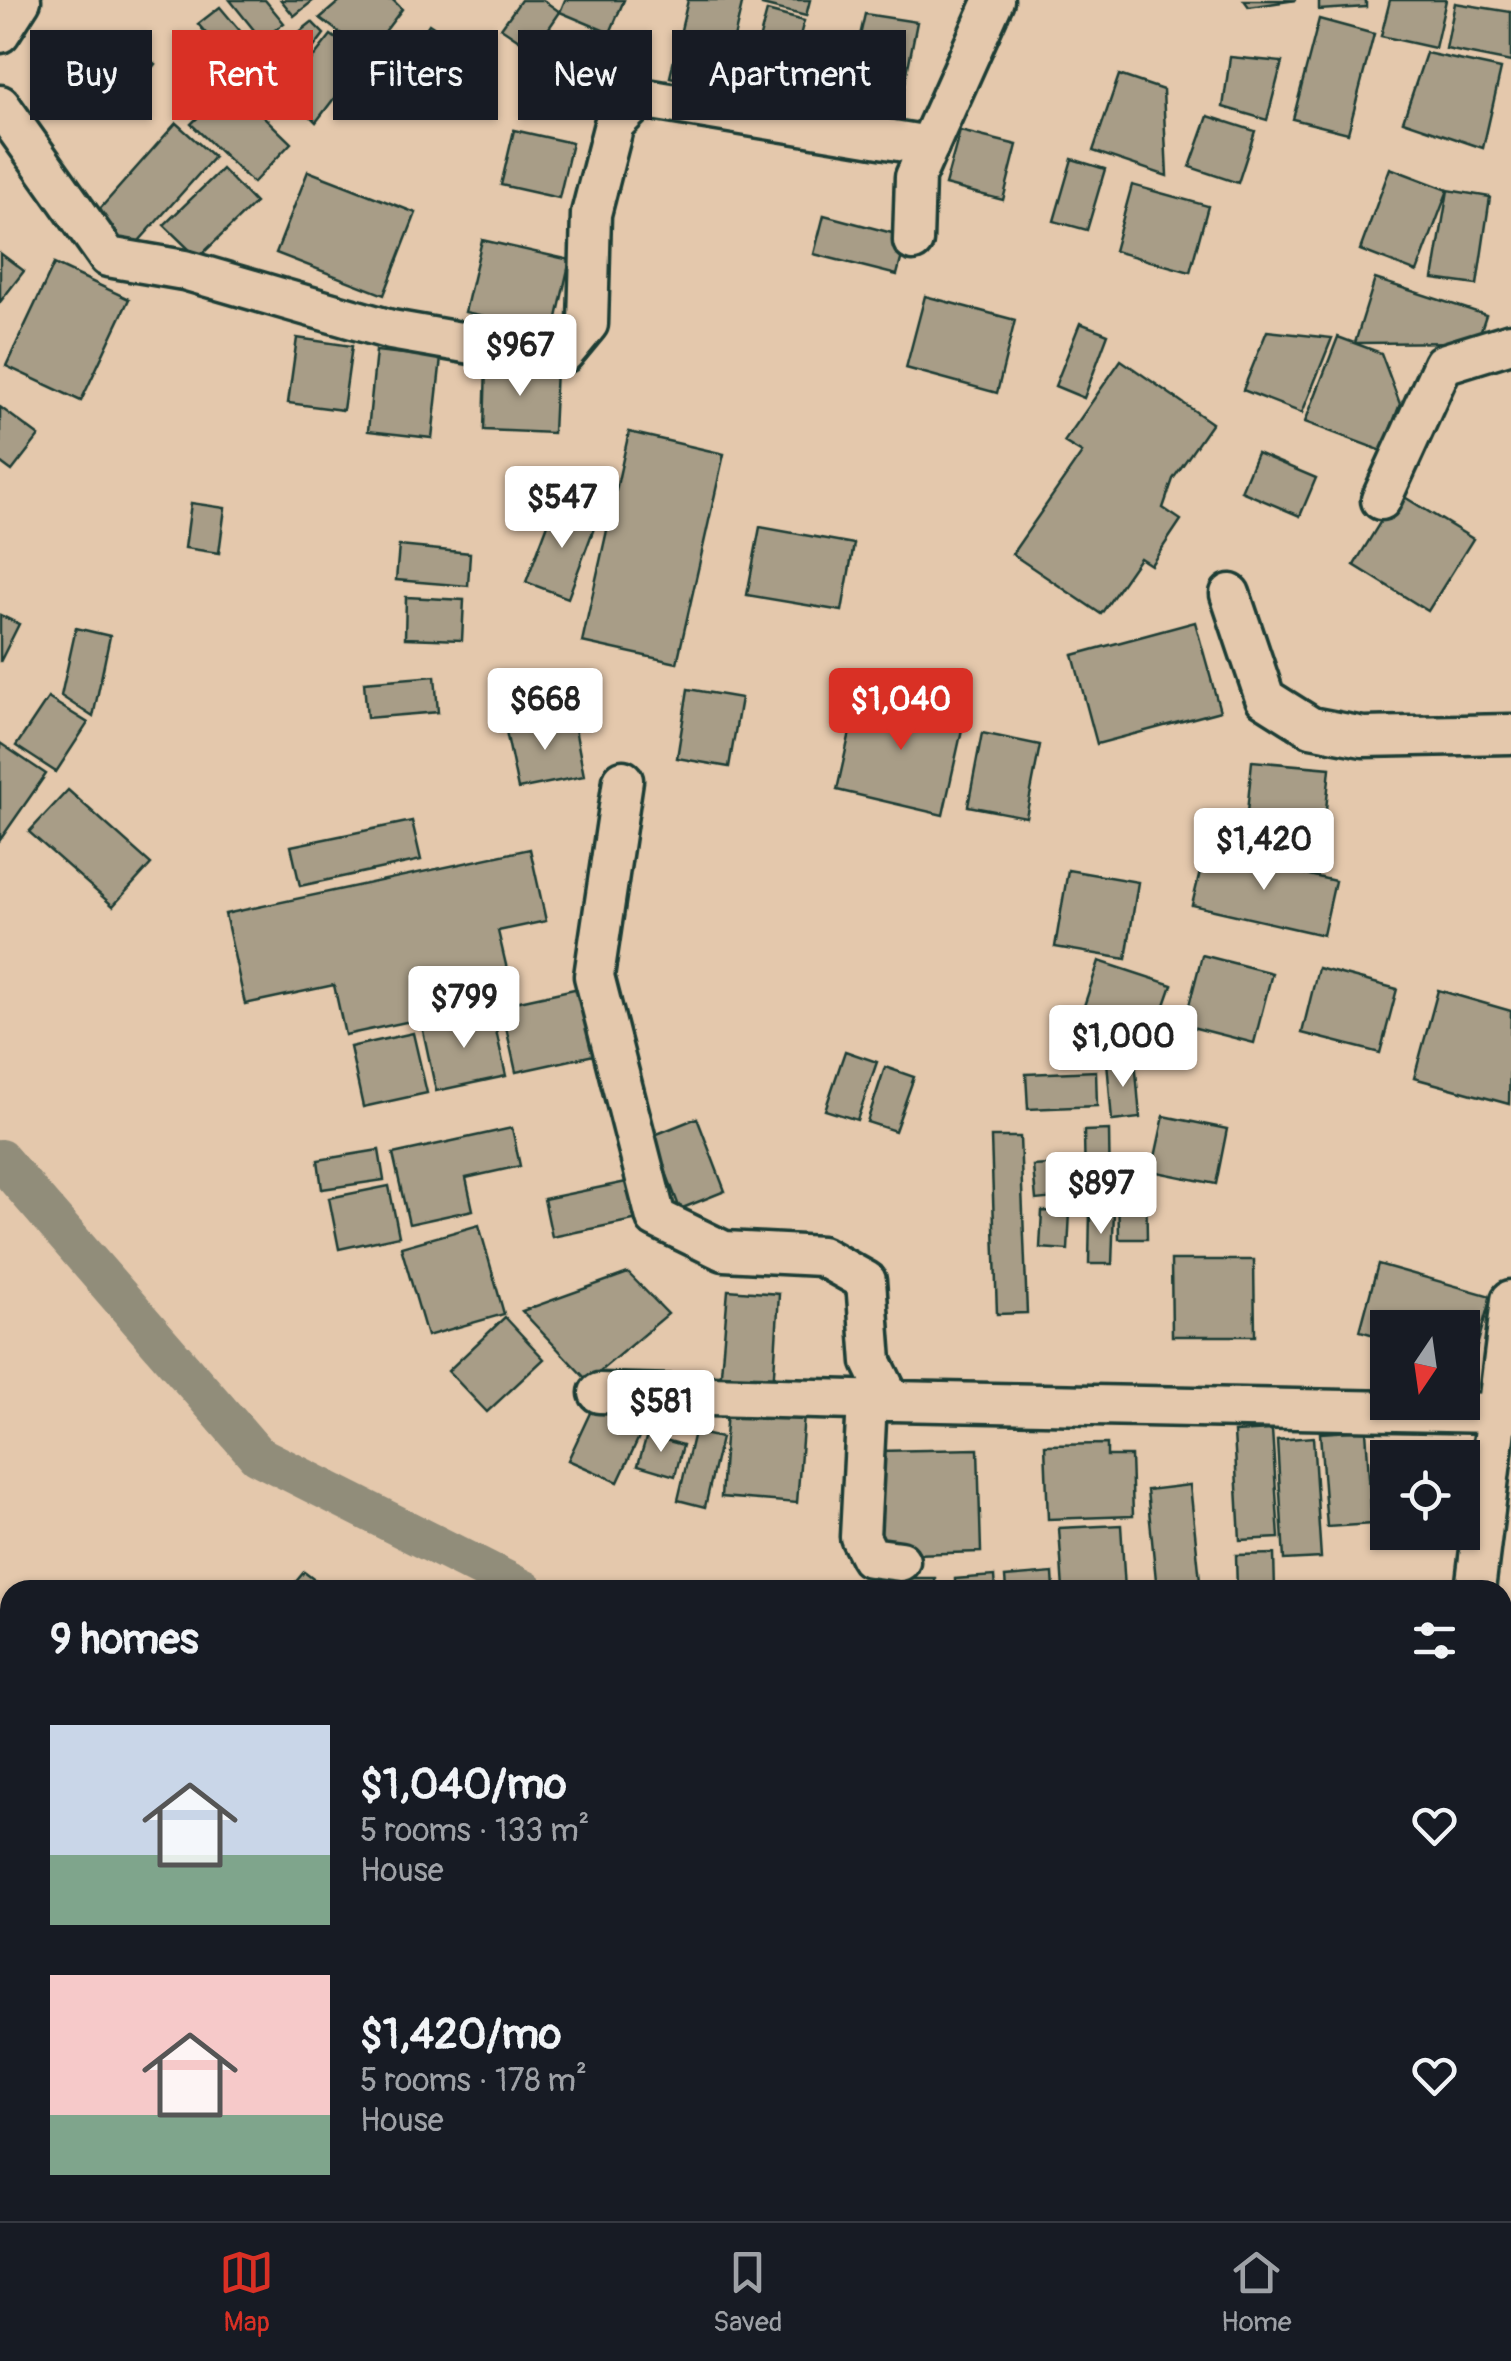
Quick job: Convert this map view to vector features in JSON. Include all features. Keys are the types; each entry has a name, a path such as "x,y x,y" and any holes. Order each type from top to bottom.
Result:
{"street":[{"path":"0,33 21,0"},
{"path":"912,241 916,177 994,0"},
{"path":"0,105 108,258 184,270 390,330 523,352 564,353 588,324 591,214 614,124 640,98 928,146"},
{"path":"1381,500 1443,364 1511,343"},
{"path":"1230,594 1265,698 1311,727 1363,737 1511,734"},
{"path":"623,780 594,976 656,1218 724,1250 820,1256 866,1281 879,1401 860,1537 870,1557 900,1562"},
{"path":"1476,1580 1510,1306"},
{"path":"599,1393 1495,1413"}],"building":[{"path":"230,0 265,0 284,23 275,30 254,30"},
{"path":"281,0 314,0 294,16"},
{"path":"341,0 393,0 402,9 386,30 336,30 320,18"},
{"path":"521,0 543,0 560,12 548,30 518,30 518,39 501,28"},
{"path":"565,0 624,0 611,30 560,12"},
{"path":"688,0 743,0 736,30 681,30"},
{"path":"763,0 810,0 806,16 762,5"},
{"path":"1244,0 1296,0 1249,7"},
{"path":"1319,0 1366,0 1366,7 1319,10"},
{"path":"1390,0 1446,0 1435,48 1381,36"},
{"path":"1455,3 1511,12 1511,62 1446,49"},
{"path":"220,7 239,30 203,30 198,24"},
{"path":"767,11 804,21 802,30 762,30"},
{"path":"865,14 917,22 906,78 906,30 861,30"},
{"path":"1319,19 1374,34 1348,133 1293,119"},
{"path":"312,22 324,34 313,49 313,30 302,30"},
{"path":"333,36 333,100 316,122 313,119 313,58"},
{"path":"1426,53 1501,69 1483,148 1403,121"},
{"path":"1230,57 1282,62 1267,120 1223,107"},
{"path":"1119,75 1163,90 1167,176 1093,151"},
{"path":"1208,116 1255,131 1238,183 1190,167"},
{"path":"195,120 267,120 291,143 253,183 191,124"},
{"path":"176,123 214,157 130,251 92,218"},
{"path":"514,130 572,143 559,198 501,185"},
{"path":"960,131 1017,145 1003,200 945,185"},
{"path":"1072,159 1105,169 1087,230 1054,221"},
{"path":"1390,168 1448,190 1417,272 1360,250"},
{"path":"222,169 255,203 198,258 164,225"},
{"path":"308,171 416,213 384,295 276,253"},
{"path":"1132,185 1208,206 1190,272 1114,251"},
{"path":"1448,190 1490,197 1477,285 1433,279"},
{"path":"824,215 907,237 897,275 814,254"},
{"path":"482,240 570,260 554,331 465,312"},
{"path":"0,253 24,271 0,302"},
{"path":"54,264 129,299 81,401 6,366"},
{"path":"1375,279 1486,315 1477,342 1355,343"},
{"path":"925,296 1015,320 997,393 906,368"},
{"path":"1080,323 1108,334 1084,398 1055,386"},
{"path":"1267,331 1332,338 1302,413 1243,390"},
{"path":"1338,337 1381,353 1400,404 1382,451 1305,422"},
{"path":"297,338 352,346 343,410 288,403"},
{"path":"376,351 441,358 432,438 368,431"},
{"path":"1121,360 1212,423 1173,479 1163,508 1181,520 1151,565 1140,558 1101,614 1012,554 1082,453 1064,442"},
{"path":"486,365 556,369 553,433 484,430"},
{"path":"0,407 39,436 12,471 0,462"},
{"path":"629,432 724,454 677,663 582,642"},
{"path":"1257,453 1316,478 1300,516 1241,491"},
{"path":"1398,493 1473,539 1428,611 1354,565"},
{"path":"191,503 225,508 219,553 185,548"},
{"path":"555,505 597,520 568,598 526,582"},
{"path":"760,527 854,544 842,611 747,595"},
{"path":"399,546 470,553 468,586 396,580"},
{"path":"406,597 464,600 462,640 405,638"},
{"path":"0,615 19,624 0,662"},
{"path":"1195,622 1220,711 1097,744 1073,655"},
{"path":"76,628 110,636 93,717 61,696"},
{"path":"435,676 438,712 367,718 364,682"},
{"path":"688,689 741,698 729,767 677,758"},
{"path":"859,692 965,716 943,815 837,790"},
{"path":"48,698 88,723 56,772 16,746"},
{"path":"573,718 584,776 518,789 506,731"},
{"path":"982,733 1040,745 1026,817 968,806"},
{"path":"0,743 46,774 0,840"},
{"path":"1252,761 1330,768 1321,862 1243,854"},
{"path":"68,790 151,864 113,906 29,832"},
{"path":"412,821 421,860 300,886 291,846"},
{"path":"530,849 546,921 498,931 514,999 345,1035 334,985 245,1004 225,914"},
{"path":"1205,851 1335,881 1323,935 1192,905"},
{"path":"1068,870 1138,882 1126,959 1055,947"},
{"path":"1202,955 1272,973 1254,1043 1184,1025"},
{"path":"1099,961 1172,985 1150,1048 1078,1024"},
{"path":"1318,968 1397,989 1380,1053 1302,1033"},
{"path":"579,988 594,1055 516,1072 501,1005"},
{"path":"1438,990 1511,1011 1509,1104 1414,1078"},
{"path":"492,1012 506,1076 436,1091 422,1026"},
{"path":"413,1033 427,1093 363,1107 350,1047"},
{"path":"845,1051 877,1062 857,1120 825,1110"},
{"path":"1135,1059 1140,1118 1112,1121 1107,1061"},
{"path":"885,1067 914,1077 895,1131 867,1122"},
{"path":"1096,1071 1097,1106 1028,1109 1026,1074"},
{"path":"1164,1116 1227,1129 1216,1184 1152,1171"},
{"path":"697,1118 725,1191 680,1209 652,1136"},
{"path":"512,1128 520,1166 466,1178 473,1210 409,1224 393,1154"},
{"path":"1109,1130 1110,1193 1085,1193 1084,1131"},
{"path":"991,1137 1020,1137 1027,1313 997,1314"},
{"path":"379,1150 384,1180 322,1189 318,1160"},
{"path":"1064,1164 1067,1197 1036,1200 1033,1166"},
{"path":"1146,1179 1147,1239 1119,1239 1118,1180"},
{"path":"636,1180 643,1218 552,1237 544,1199"},
{"path":"389,1186 399,1236 339,1249 329,1198"},
{"path":"1090,1210 1114,1210 1112,1264 1089,1264"},
{"path":"1042,1211 1070,1212 1068,1250 1040,1248"},
{"path":"479,1225 504,1314 427,1336 401,1247"},
{"path":"1171,1260 1254,1260 1255,1336 1172,1336"},
{"path":"1378,1264 1491,1296 1480,1335 1480,1310 1370,1310 1370,1334 1360,1331"},
{"path":"628,1273 668,1314 588,1381 522,1311"},
{"path":"728,1290 779,1294 773,1389 720,1385"},
{"path":"505,1317 544,1359 487,1412 448,1371"},
{"path":"596,1400 646,1422 618,1482 568,1460"},
{"path":"727,1409 804,1415 797,1503 721,1497"},
{"path":"1272,1430 1279,1538 1240,1540 1234,1432"},
{"path":"1366,1430 1370,1524 1327,1527 1320,1433"},
{"path":"694,1432 721,1438 705,1507 678,1500"},
{"path":"647,1435 683,1445 675,1476 638,1465"},
{"path":"1313,1437 1321,1558 1284,1560 1277,1440"},
{"path":"1107,1444 1107,1456 1131,1456 1133,1516 1048,1519 1045,1445"},
{"path":"978,1449 981,1552 879,1555 877,1451"},
{"path":"1190,1485 1200,1580 1156,1580 1147,1490"},
{"path":"1121,1525 1124,1580 1062,1580 1059,1528"},
{"path":"1274,1554 1275,1580 1237,1580 1236,1555"},
{"path":"304,1572 315,1580 297,1580"},
{"path":"1053,1573 1053,1580 1005,1580 1005,1577"},
{"path":"994,1576 994,1580 955,1580"},
{"path":"900,1578 935,1578 935,1580"}],"waterway":[{"path":"0,1159 257,1455 505,1580"}]}
